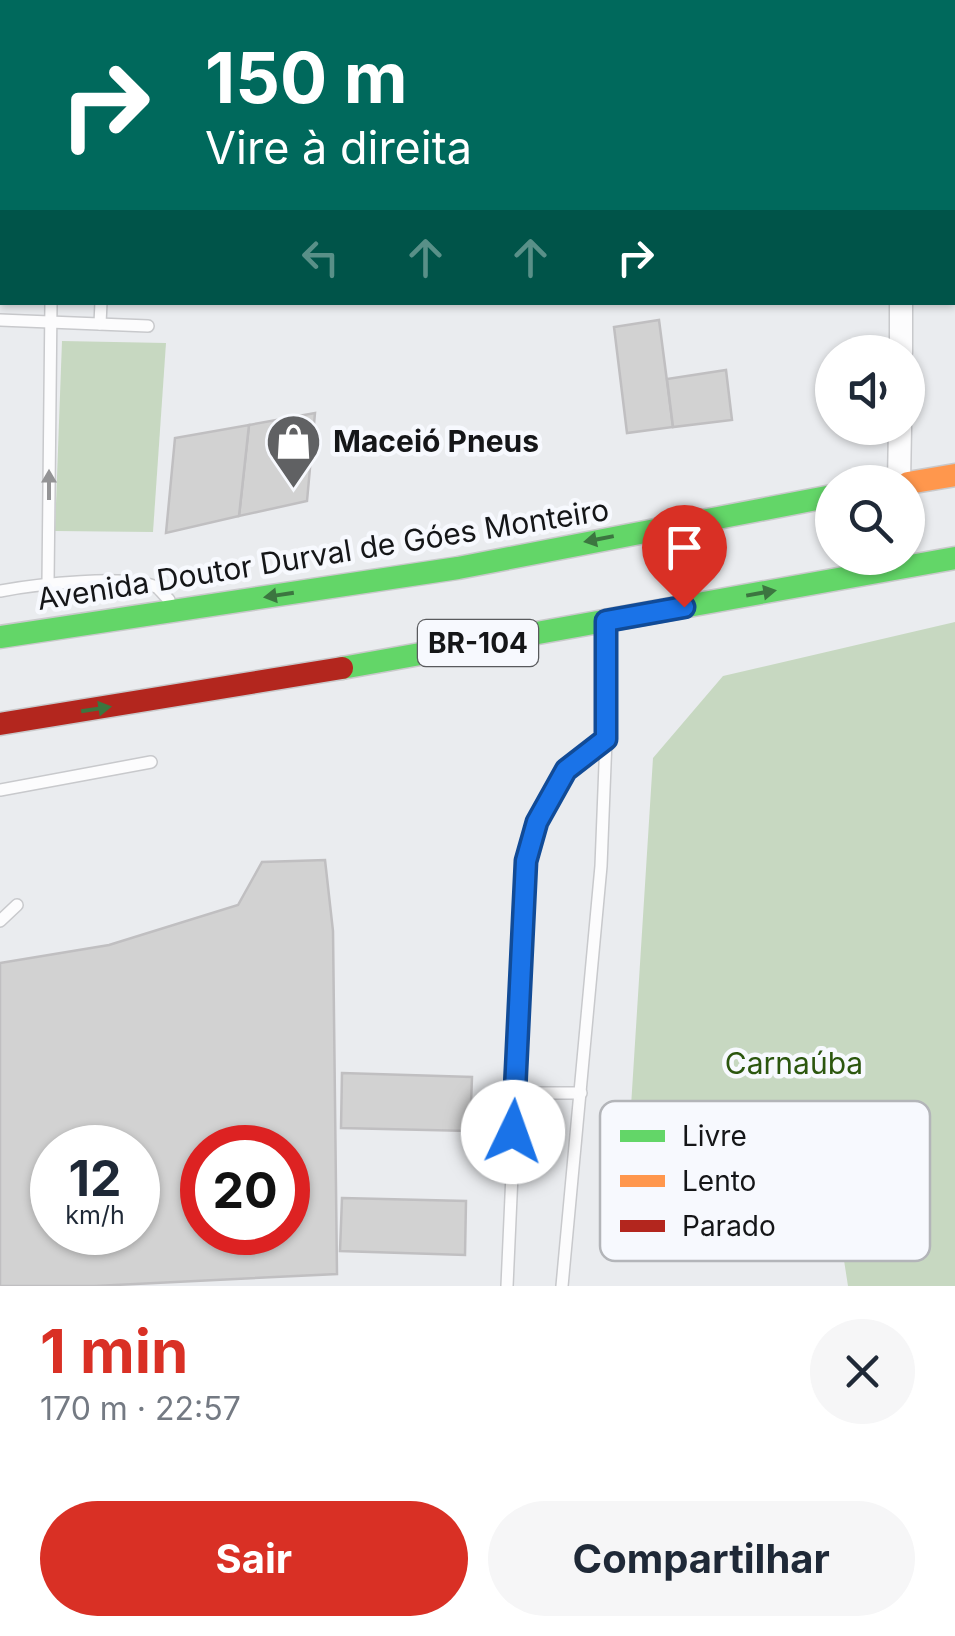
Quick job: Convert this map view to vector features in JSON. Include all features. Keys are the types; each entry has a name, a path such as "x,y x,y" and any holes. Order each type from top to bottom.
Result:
{"highway":[{"path":"925,479 955,475"},
{"name":"Avenida Doutor Durval de Góes Monteiro","path":"0,637 458,568 815,499"},
{"name":"BR-104","path":"0,724 955,558"}],"street":[{"path":"901,335 902,305"}],"lane":[{"path":"48,582 51,305"},
{"path":"100,324 101,305"},
{"path":"0,320 148,326"},
{"path":"0,591 48,582 141,583 159,588 178,610"},
{"path":"562,1286 601,866 606,621"},
{"path":"507,1286 526,861 537,822 566,770 606,739"},
{"path":"0,790 151,762"},
{"path":"0,921 17,904"},
{"path":"515,1093 581,1093"}],"green space":[{"path":"62,341 166,343 153,532 55,531"},
{"name":"Carnaúba","path":"955,622 955,1286 848,1286 844,1261 930,1261 930,1101 631,1101 653,758 723,676"}],"building":[{"path":"659,320 673,427 627,433 614,327"},
{"path":"726,370 732,420 673,427 667,379"},
{"path":"315,413 307,501 239,516 249,425"},
{"path":"249,425 239,516 166,533 175,438"},
{"path":"325,860 333,931 337,1274 95,1286 0,1286 0,963 109,945 238,905 262,862"},
{"path":"342,1073 472,1077 470,1131 341,1128"},
{"path":"342,1198 466,1201 465,1255 340,1251"}],"traffic: fast":[{"path":"0,637 458,568 815,499"},
{"path":"342,668 955,558"}],"traffic: slow":[{"path":"925,480 955,475"}],"traffic: jam":[{"path":"0,724 342,668"}],"place":[{"name":"Maceió Pneus","path":"294,490"}],"route":[{"path":"513,1132 526,861 537,822 566,770 606,739 606,621 684,607"}]}
